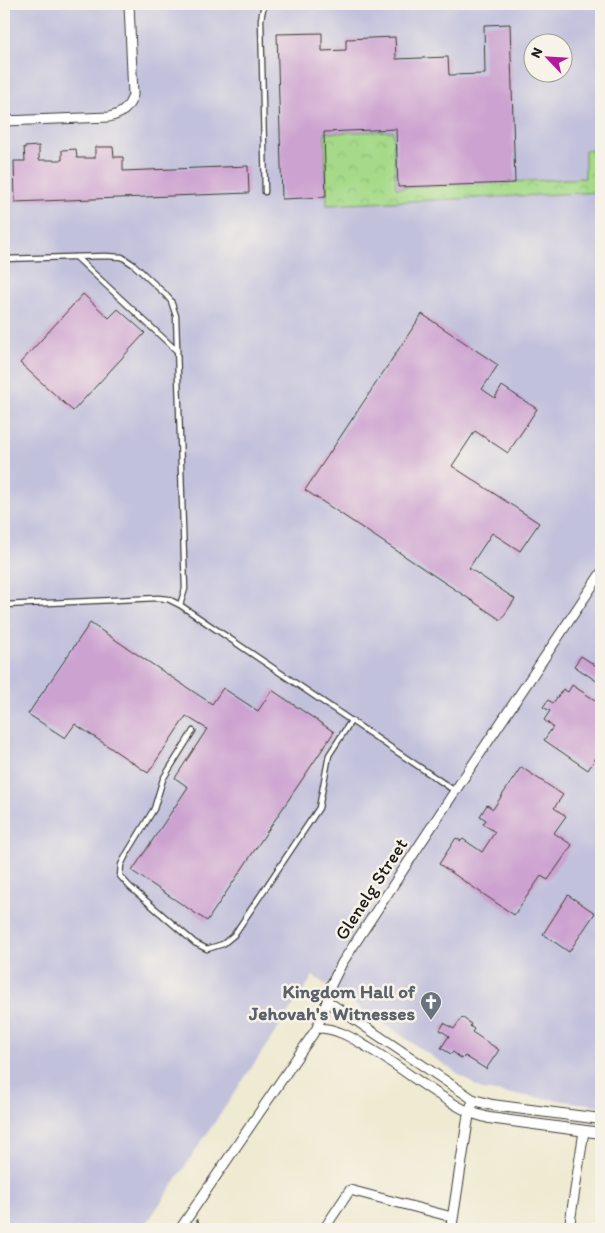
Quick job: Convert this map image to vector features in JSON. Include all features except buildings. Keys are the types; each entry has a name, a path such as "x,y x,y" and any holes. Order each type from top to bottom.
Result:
{"street":[{"path":"4,121 109,117 118,115 125,110 131,102 133,95 130,4"},
{"name":"Glenelg Street","path":"180,1229 317,1028 328,1001 331,985 342,963 455,790 601,573"},
{"path":"328,1001 474,1100 492,1105 601,1119"},
{"path":"317,1028 335,1030 362,1043 470,1112 489,1118 601,1133"},
{"path":"451,1229 470,1112 474,1100"},
{"path":"569,1229 584,1131"},
{"path":"324,1229 350,1190 452,1217"}],"lane":[{"path":"264,4 261,19 265,192"},
{"path":"76,257 177,351"},
{"path":"4,260 122,257 171,301 176,316 185,589 180,606"},
{"path":"4,605 168,599 455,790"},
{"path":"193,731 163,778 154,809 121,865 120,876 130,887 195,943 208,949 223,944 234,935 319,808 329,755 351,721"}],"path":[{"path":"197,1219 200,1229"}],"shaded area":[{"path":"4,4 601,4 601,1106 482,1090 313,976 143,1229 4,1229"}],"green space":[{"path":"393,131 396,188 585,178 585,150 601,150 601,192 327,205 325,133"}],"place":[{"name":"Kingdom Hall of Jehovah's Witnesses","path":"431,1021"}]}
